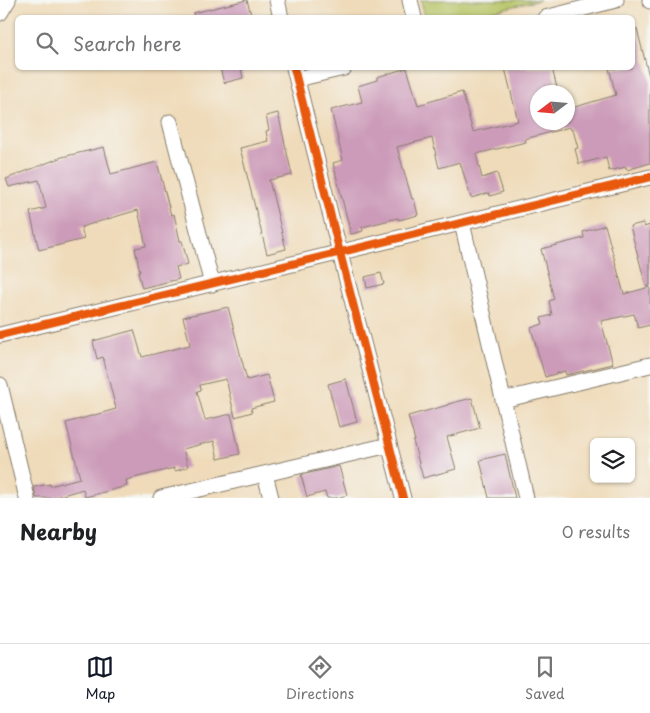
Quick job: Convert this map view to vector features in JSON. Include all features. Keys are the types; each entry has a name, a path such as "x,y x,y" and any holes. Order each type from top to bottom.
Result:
{"street":[{"path":"0,13 8,0"},
{"path":"277,0 281,15"},
{"path":"410,0 413,15"},
{"path":"557,15 616,0"},
{"path":"324,70 295,73 403,498"},
{"path":"170,122 212,284"},
{"path":"0,335 650,177"},
{"path":"462,223 526,498"},
{"path":"503,400 650,365"},
{"path":"0,386 27,498"},
{"path":"161,498 389,445"},
{"path":"265,474 271,498"}],"green space":[{"path":"421,0 540,0 476,15 424,15"}],"building":[{"path":"247,0 251,15 193,15 193,13"},
{"path":"635,29 637,29 650,80 650,163 627,170 626,167 609,171 606,157 579,164 575,149 578,148 573,130 575,130 575,107 616,95 610,70 635,70"},
{"path":"221,70 241,70 243,78 224,83"},
{"path":"400,70 408,70 418,105 462,92 473,132 518,121 505,70 552,70 556,85 530,85 530,130 559,130 525,139 526,142 476,154 482,178 497,173 503,192 490,196 489,193 471,198 460,162 439,168 432,138 397,147 418,215 362,227 363,231 351,234 333,163 343,160 331,110 362,102 358,86 377,80 377,77"},
{"path":"278,113 292,175 269,180 286,249 267,254 240,148 268,141 266,131 269,130 266,116"},
{"path":"104,147 111,174 157,162 171,215 174,214 180,241 182,241 188,264 176,267 179,279 142,288 135,248 146,246 138,210 81,227 84,239 39,250 30,212 46,208 39,180 9,187 6,179 62,157"},
{"path":"643,223 644,227 650,225 650,286 646,286 630,226"},
{"path":"605,225 624,294 650,287 650,325 638,328 634,314 601,321 613,364 566,375 565,371 545,377 531,328 543,324 541,318 552,315 549,301 554,299 541,249 584,238 583,232"},
{"path":"381,273 384,284 367,288 365,277"},
{"path":"228,307 247,380 267,375 274,402 251,408 252,412 235,417 226,379 200,385 201,390 197,391 205,420 231,414 240,454 218,459 214,441 183,449 188,467 175,471 174,468 126,480 127,486 85,497 83,489 53,498 36,498 34,487 50,484 50,486 80,478 66,423 116,409 103,357 97,359 93,341 134,330 142,357 190,345 183,317"},
{"path":"346,379 357,422 339,427 328,384"},
{"path":"472,398 480,428 447,437 456,469 423,478 408,416"},
{"path":"505,454 515,498 489,498 480,460"},
{"path":"339,466 347,495 327,498 325,492 307,497 301,475"}],"cycle path":[{"path":"294,70 403,498"},
{"path":"0,335 650,177"}]}
